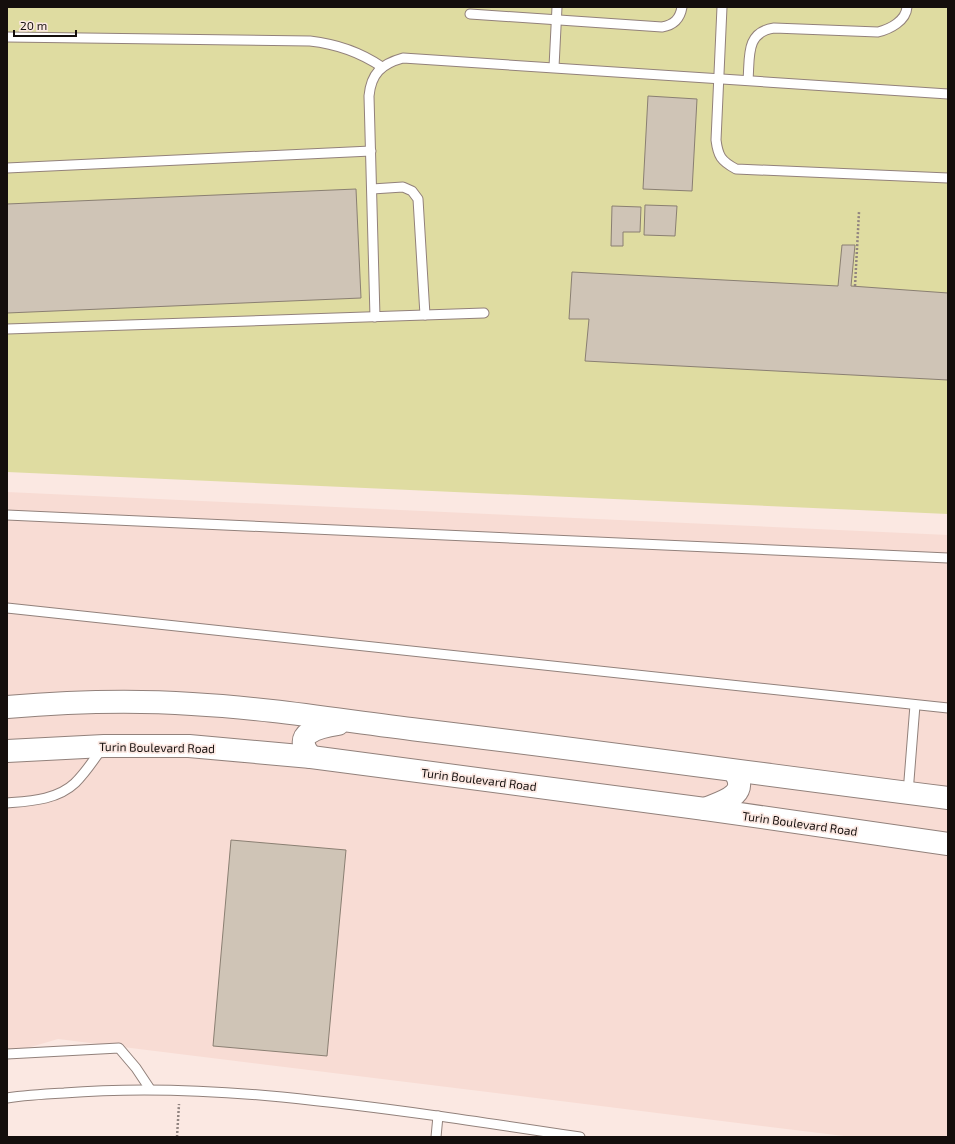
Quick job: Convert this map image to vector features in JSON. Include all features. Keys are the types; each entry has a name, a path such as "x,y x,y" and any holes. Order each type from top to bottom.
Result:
{"main road":[{"path":"7,707 91,702 192,704 292,713 351,722 542,745 948,798"},
{"path":"312,757 306,751 304,743 307,734 313,729 322,726 351,722"},
{"name":"Turin Boulevard Road","path":"7,751 104,746 189,746 312,757 705,809 948,844"},
{"path":"705,809 730,799 735,795 739,783 734,771"}],"lane":[{"path":"554,67 557,7"},
{"path":"470,14 662,27 669,26 676,22 680,16 682,7"},
{"path":"722,7 716,140 718,152 725,162 736,169 948,178"},
{"path":"748,80 751,45 756,36 761,32 774,28 878,32 886,30 899,22 907,12 907,7"},
{"path":"7,37 310,41 326,43 355,52 382,67"},
{"path":"375,317 370,85 375,75 382,67 392,61 402,58 554,67 948,94"},
{"path":"7,168 371,151"},
{"path":"372,189 402,187 412,191 418,199 425,315"},
{"path":"7,329 484,313"},
{"path":"7,514 948,558"},
{"path":"7,608 948,708"},
{"path":"908,793 915,705"},
{"path":"7,803 30,801 54,796 63,792 76,783 104,746"},
{"path":"7,1054 119,1048 136,1068 150,1089"},
{"path":"7,1098 86,1091 150,1089 208,1091 322,1101 580,1137"},
{"path":"436,1137 438,1116"}],"path":[{"path":"855,286 860,212"},
{"path":"177,1137 179,1090"}],"shaded area":[{"path":"7,7 948,7 948,514 7,472"},
{"path":"7,492 948,535 948,1137 852,1137 58,1039 7,1054"}],"building":[{"path":"648,96 697,99 692,191 643,189"},
{"path":"356,189 361,298 7,313 7,204"},
{"path":"645,205 677,206 675,236 644,235"},
{"path":"612,206 641,207 640,232 623,232 623,246 611,246"},
{"path":"842,245 855,245 851,286 948,293 948,380 585,361 589,319 569,319 572,272 838,286"},
{"path":"231,840 346,850 327,1056 213,1046"}]}
